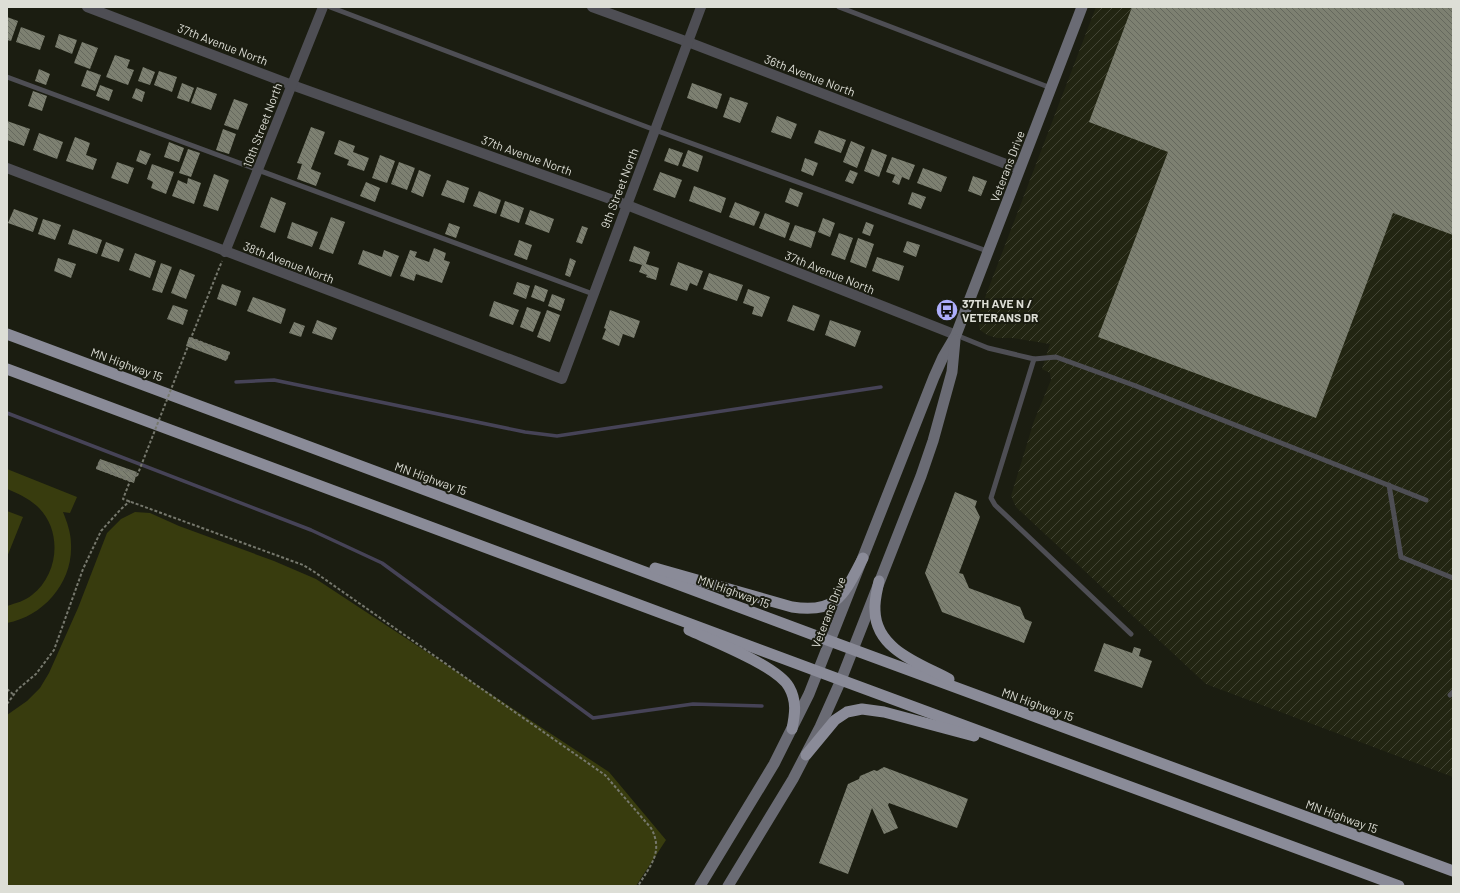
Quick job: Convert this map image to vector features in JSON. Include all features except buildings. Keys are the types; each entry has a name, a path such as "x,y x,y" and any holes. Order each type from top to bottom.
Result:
{"highway":[{"name":"MN Highway 15","path":"7,334 830,641 1453,871"},
{"path":"7,369 819,672 1399,886"},
{"path":"592,552 792,607 811,609 827,606 838,599 850,584 863,558"},
{"path":"879,580 875,613 880,633 886,641 904,655 989,700"},
{"path":"612,594 776,672 785,681 792,692 794,699 795,712 792,729"},
{"path":"806,755 835,720 848,712 862,709 884,712 1042,754"}],"main road":[{"name":"Veterans Drive","path":"700,886 762,785 792,729 819,672 934,377 943,357 956,335 1082,7"},
{"name":"Veterans Drive","path":"728,886 768,823 806,755 841,680 921,476 933,441 952,372 956,335"}],"street":[{"name":"37th Avenue North","path":"87,7 292,84 627,205 956,335"},
{"name":"10th Street North","path":"226,252 323,7"},
{"name":"36th Avenue North","path":"592,7 688,42 1019,169"},
{"name":"9th Street North","path":"562,378 701,7"},
{"name":"38th Avenue North","path":"7,168 562,378"}],"lane":[{"path":"330,7 655,130 987,251"},
{"path":"839,7 1051,88"},
{"path":"7,77 593,294"},
{"path":"956,335 988,348 1034,359 1056,357 1136,386 1426,500"},
{"path":"1034,359 991,498 994,505 1131,634"},
{"path":"1389,486 1401,557 1453,578"}],"path":[{"path":"226,252 192,335 192,338 229,353 226,360 190,346 224,358 226,353 191,340 137,476 133,474 101,462 99,467 132,480 135,473 100,461 97,468 130,481 123,499 303,565 313,571 605,775 651,828 655,836 657,844 655,857 638,886"},
{"path":"7,704 18,689 36,674 54,650 83,569 101,531 130,501"},
{"path":"7,689 14,695"}],"shaded area":[{"path":"1096,7 1453,7 1453,777 1206,684 1016,507 1011,496 1034,421 1051,380 1050,373 1042,369 1050,344 1013,338 997,338 987,335 980,330 978,320 981,308"}],"green space":[{"path":"7,469 77,497 70,513 63,512 70,532 71,544 67,571 61,584 54,595 33,613 7,623 7,606 20,602 32,595 48,576 54,552 54,539 51,527 37,506 19,494 7,489"},
{"path":"7,511 23,517 7,557"},
{"path":"135,512 150,513 179,526 274,561 316,579 609,772 666,840 636,886 7,886 7,715 27,701 40,688 49,673 78,608 107,533 121,519"}],"waterway":[{"path":"236,382 274,380 525,432 557,436 881,387"},
{"path":"7,413 311,530 382,563 593,718 693,704 762,706"}],"place":[{"name":"37TH AVE N / VETERANS DR","path":"947,310"}]}
